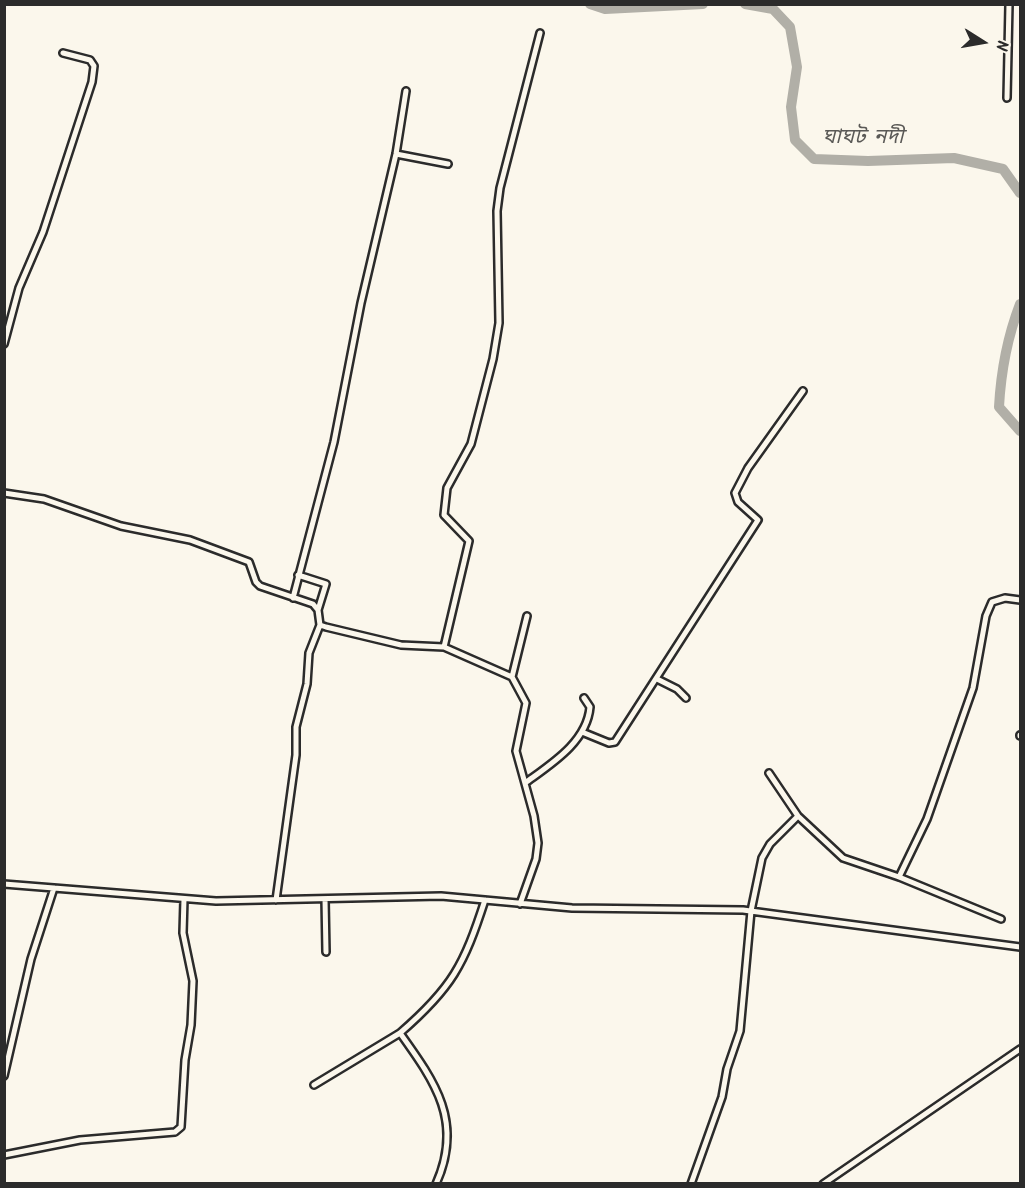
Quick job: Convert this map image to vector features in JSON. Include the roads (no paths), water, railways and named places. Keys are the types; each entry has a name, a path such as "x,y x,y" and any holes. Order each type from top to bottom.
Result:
{"street":[{"path":"1007,98 1009,4"},
{"path":"444,647 469,541 444,515 447,488 471,444 493,359 499,323 496,276 500,188 540,33"},
{"path":"4,344 19,288 43,232 92,82 94,66 90,60 63,53"},
{"path":"292,598 325,484 361,303 396,154 406,91"},
{"path":"396,154 448,164"},
{"path":"582,732 609,743 615,742 657,679 758,520 738,502 735,493 748,468 803,391"},
{"path":"4,493 44,499 121,526 211,547 249,562 256,582 260,586 313,604 318,610"},
{"path":"276,900 296,754 296,727 308,684 309,653 320,625 318,610 326,584 298,575"},
{"path":"899,877 927,819 973,688 986,616 992,602 1005,598 1020,600"},
{"path":"512,677 527,616"},
{"path":"320,625 401,645 444,647 512,677 526,703 516,751 538,843 536,859 520,904"},
{"path":"657,679 677,689 687,698"},
{"path":"525,783 559,759 582,732 590,707 584,698"},
{"path":"769,773 798,816 843,858 899,877 1001,919"},
{"path":"692,1184 722,1097 727,1069 740,1031 751,911 762,858 770,844 798,816"},
{"path":"4,884 216,901 441,896 572,908 751,911 1020,947"},
{"path":"4,1076 31,958 54,888"},
{"path":"4,1155 80,1140 175,1132 181,1128 193,981 183,933 184,899"},
{"path":"325,899 326,952"},
{"path":"314,1085 400,1033 433,1002 460,967 485,900"},
{"path":"400,1033 434,1081 444,1103 447,1121 446,1146 436,1184"},
{"path":"824,1184 1020,1049"}],"waterway":[{"name":"ঘাঘট নদী","path":"590,4 605,9 703,4"},
{"name":"ঘাঘট নদী","path":"745,4 773,9 790,27 797,67 791,107 795,140 814,159 868,161 954,158 1003,169 1020,193"},
{"name":"ঘাঘট নদী","path":"1020,304 1005,354 999,407 1020,431"}]}
